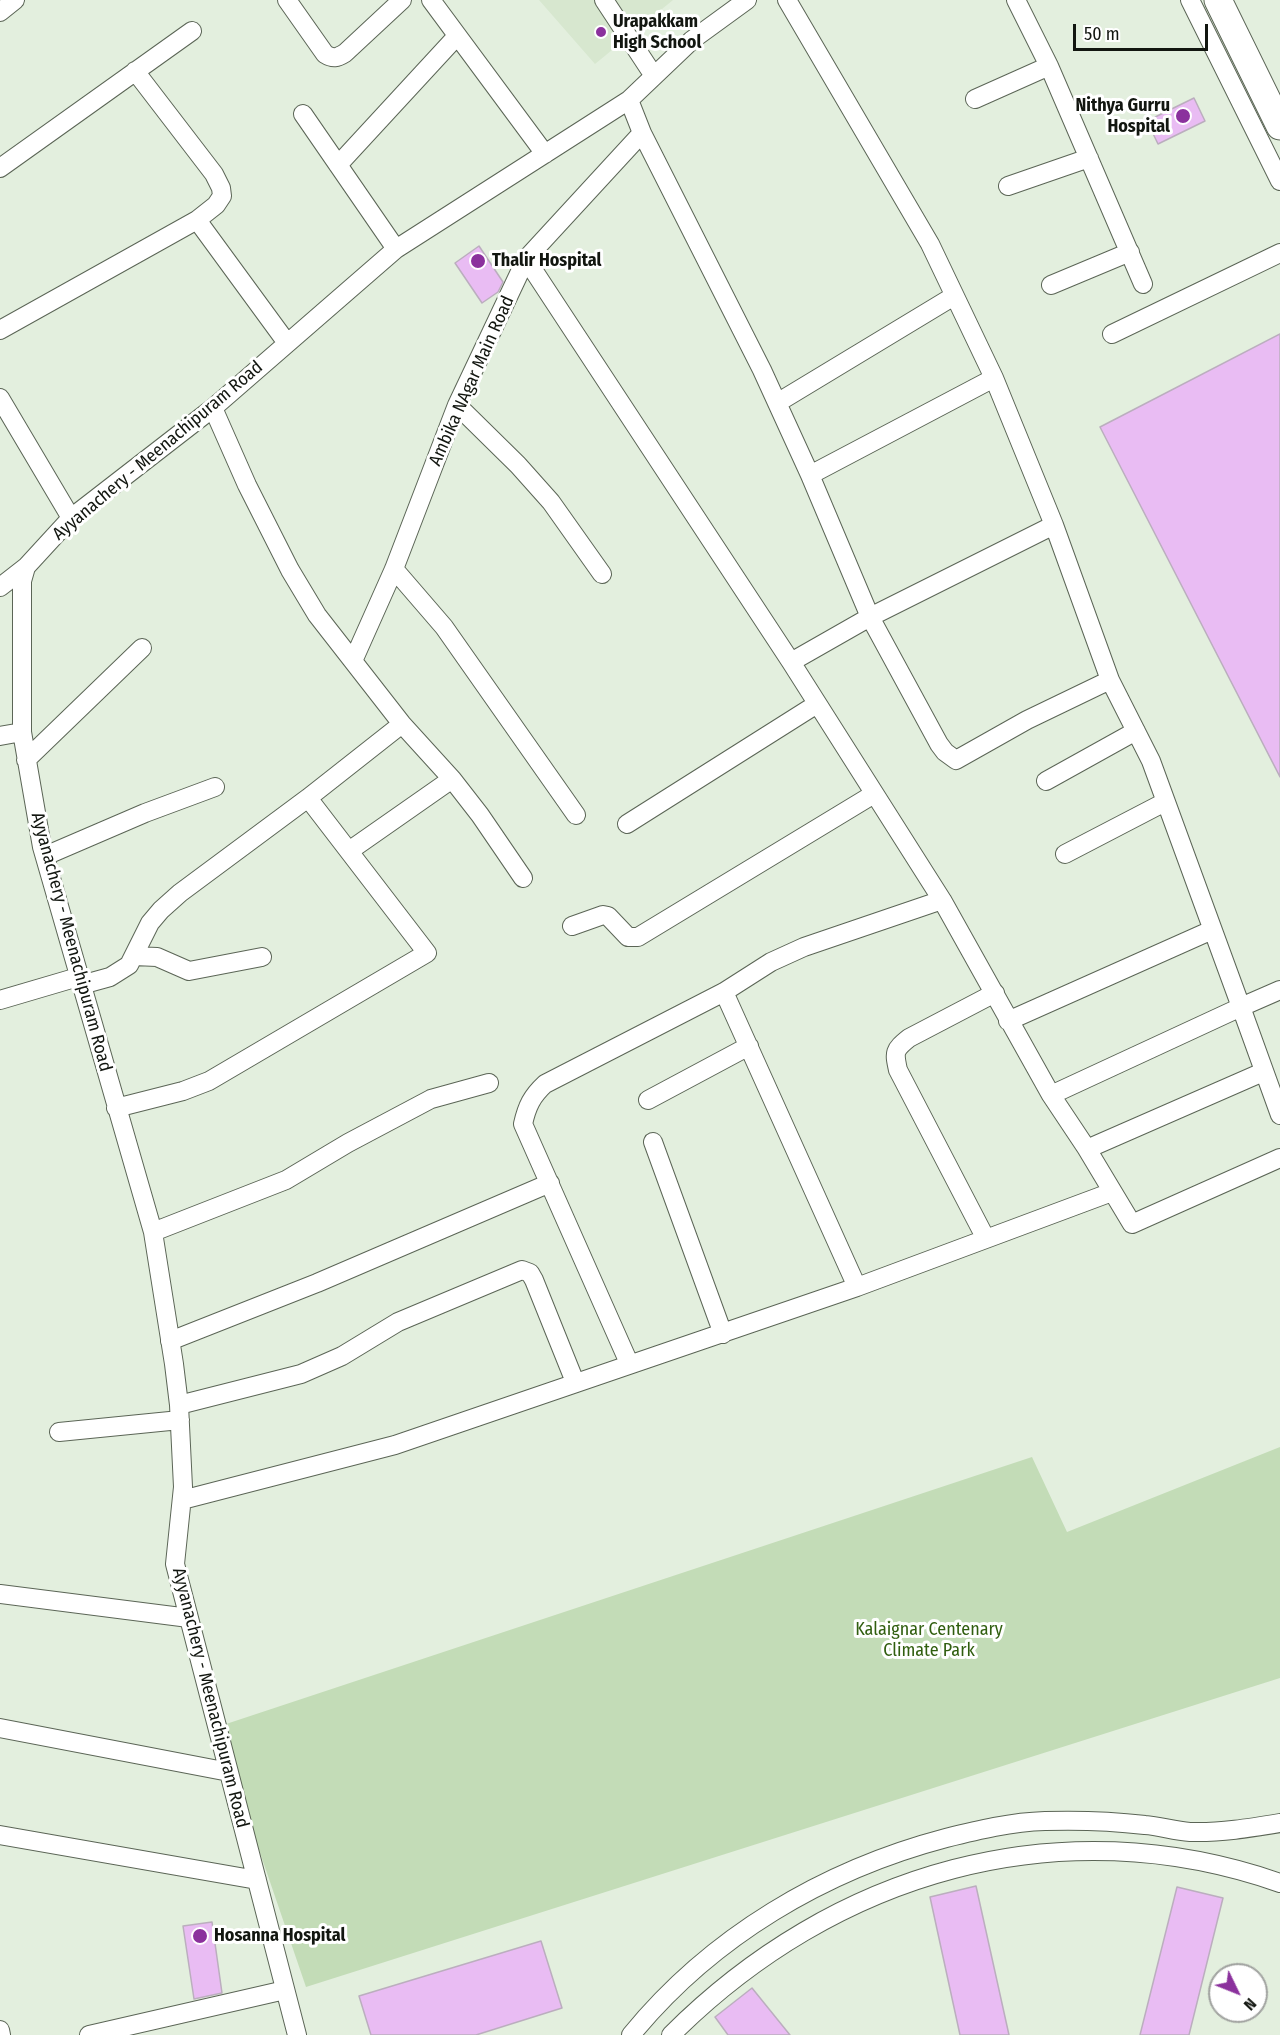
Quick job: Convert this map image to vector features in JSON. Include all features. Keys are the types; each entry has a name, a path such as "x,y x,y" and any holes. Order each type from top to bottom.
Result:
{"highway":[{"path":"1218,0 1280,126"}],"street":[{"path":"0,12 15,0"},
{"path":"287,0 325,54 331,58 337,58 402,0"},
{"path":"431,0 545,154"},
{"path":"604,0 654,76"},
{"name":"Ayyanachery - Meenachipuram Road","path":"297,2035 175,1564 183,1487 180,1413 170,1341 153,1232 45,856 26,760 22,732 22,581 26,567 71,518 213,408 396,249 629,100 692,40 747,0"},
{"path":"787,0 930,244 994,378 1054,525 1110,680 1151,761 1280,1115"},
{"path":"1016,0 1050,66 1143,284"},
{"path":"1190,0 1280,181"},
{"path":"0,168 192,31"},
{"path":"338,165 457,36"},
{"path":"975,99 1050,66"},
{"path":"0,330 197,220 216,205 222,196 214,174 135,71"},
{"path":"629,100 642,132 777,403 870,617 945,752 956,760 961,759 1027,720 1110,680"},
{"path":"303,114 396,249"},
{"name":"Ambika NAgar Main Road","path":"353,661 394,569 457,405 526,259 642,132"},
{"path":"1008,186 1089,158"},
{"path":"197,220 287,343"},
{"path":"1051,285 1130,252"},
{"path":"1112,334 1280,253"},
{"path":"526,259 791,662 942,900 995,993 1008,1021 1132,1224 1280,1158"},
{"path":"777,403 954,296"},
{"path":"810,475 994,378"},
{"path":"0,398 7,424 71,518"},
{"path":"457,405 518,465 551,502 602,574"},
{"path":"213,408 247,485 290,570 317,615 402,724 452,779 524,878"},
{"path":"791,662 870,617 1054,525"},
{"path":"0,587 26,567"},
{"path":"394,569 444,627 576,815"},
{"path":"26,760 142,648"},
{"path":"627,824 817,704"},
{"path":"0,1000 80,981 110,977 121,971 129,965 150,923 180,893 309,798 402,724"},
{"path":"1046,781 1136,731"},
{"path":"0,736 22,732"},
{"path":"349,851 452,779"},
{"path":"45,856 145,813 215,787"},
{"path":"573,926 603,915 610,917 628,937 638,937 873,794"},
{"path":"116,1108 209,1082 428,953 309,798"},
{"path":"1065,854 1165,802"},
{"path":"629,1363 523,1124 527,1106 534,1094 545,1084 724,992 771,962 804,947 942,900"},
{"path":"1008,1021 1212,930"},
{"path":"134,956 157,957 189,971 262,957"},
{"path":"1052,1095 1280,990"},
{"path":"724,992 857,1287"},
{"path":"986,1239 898,1070 894,1055 898,1046 909,1038 995,993"},
{"path":"648,1100 749,1046"},
{"path":"1087,1149 1263,1072"},
{"path":"153,1232 286,1180 348,1143 431,1099 489,1083"},
{"path":"653,1142 723,1334"},
{"path":"170,1341 317,1283 550,1183"},
{"path":"182,1500 394,1445 857,1287 1112,1192"},
{"path":"59,1432 180,1413 301,1374 342,1356 398,1322 522,1270 530,1273 534,1280 575,1382"},
{"path":"0,1594 189,1618"},
{"path":"0,1728 229,1772"},
{"path":"631,2035 647,2015 684,1978 737,1935 774,1910 825,1883 880,1859 986,1828 1042,1821 1095,1821 1146,1825 1187,1832 1217,1832 1280,1823"},
{"path":"0,1835 257,1880"},
{"path":"671,2035 704,2002 735,1977 815,1924 866,1898 913,1880 963,1866 1054,1853 1145,1854 1189,1860 1255,1874 1280,1883"},
{"path":"90,2035 141,2029 285,1990"},
{"path":"0,2030 1,2035"}],"shaded area":[{"name":"Urapakkam High School","path":"539,0 673,0 595,64"}],"green space":[{"name":"Kalaignar Centenary Climate Park","path":"1280,1447 1280,1678 306,1987 217,1727 1032,1457 1067,1532"}],"building":[{"path":"1194,98 1205,121 1158,144 1147,121"},
{"path":"479,246 503,282 498,292 482,303 455,263"},
{"path":"1280,334 1280,777 1100,427"},
{"path":"976,1886 1009,2035 960,2035 930,1897"},
{"path":"1177,1887 1223,1898 1189,2035 1140,2035"},
{"path":"212,1922 222,1993 194,1999 183,1926"},
{"path":"541,1941 562,2008 476,2035 371,2035 359,1996"},
{"path":"752,1988 790,2035 728,2035 715,2017"}],"place":[{"name":"Urapakkam High School","path":"601,32"},
{"name":"Nithya Gurru Hospital","path":"1183,116"},
{"name":"Thalir Hospital","path":"478,261"},
{"name":"Hosanna Hospital","path":"200,1936"}]}
